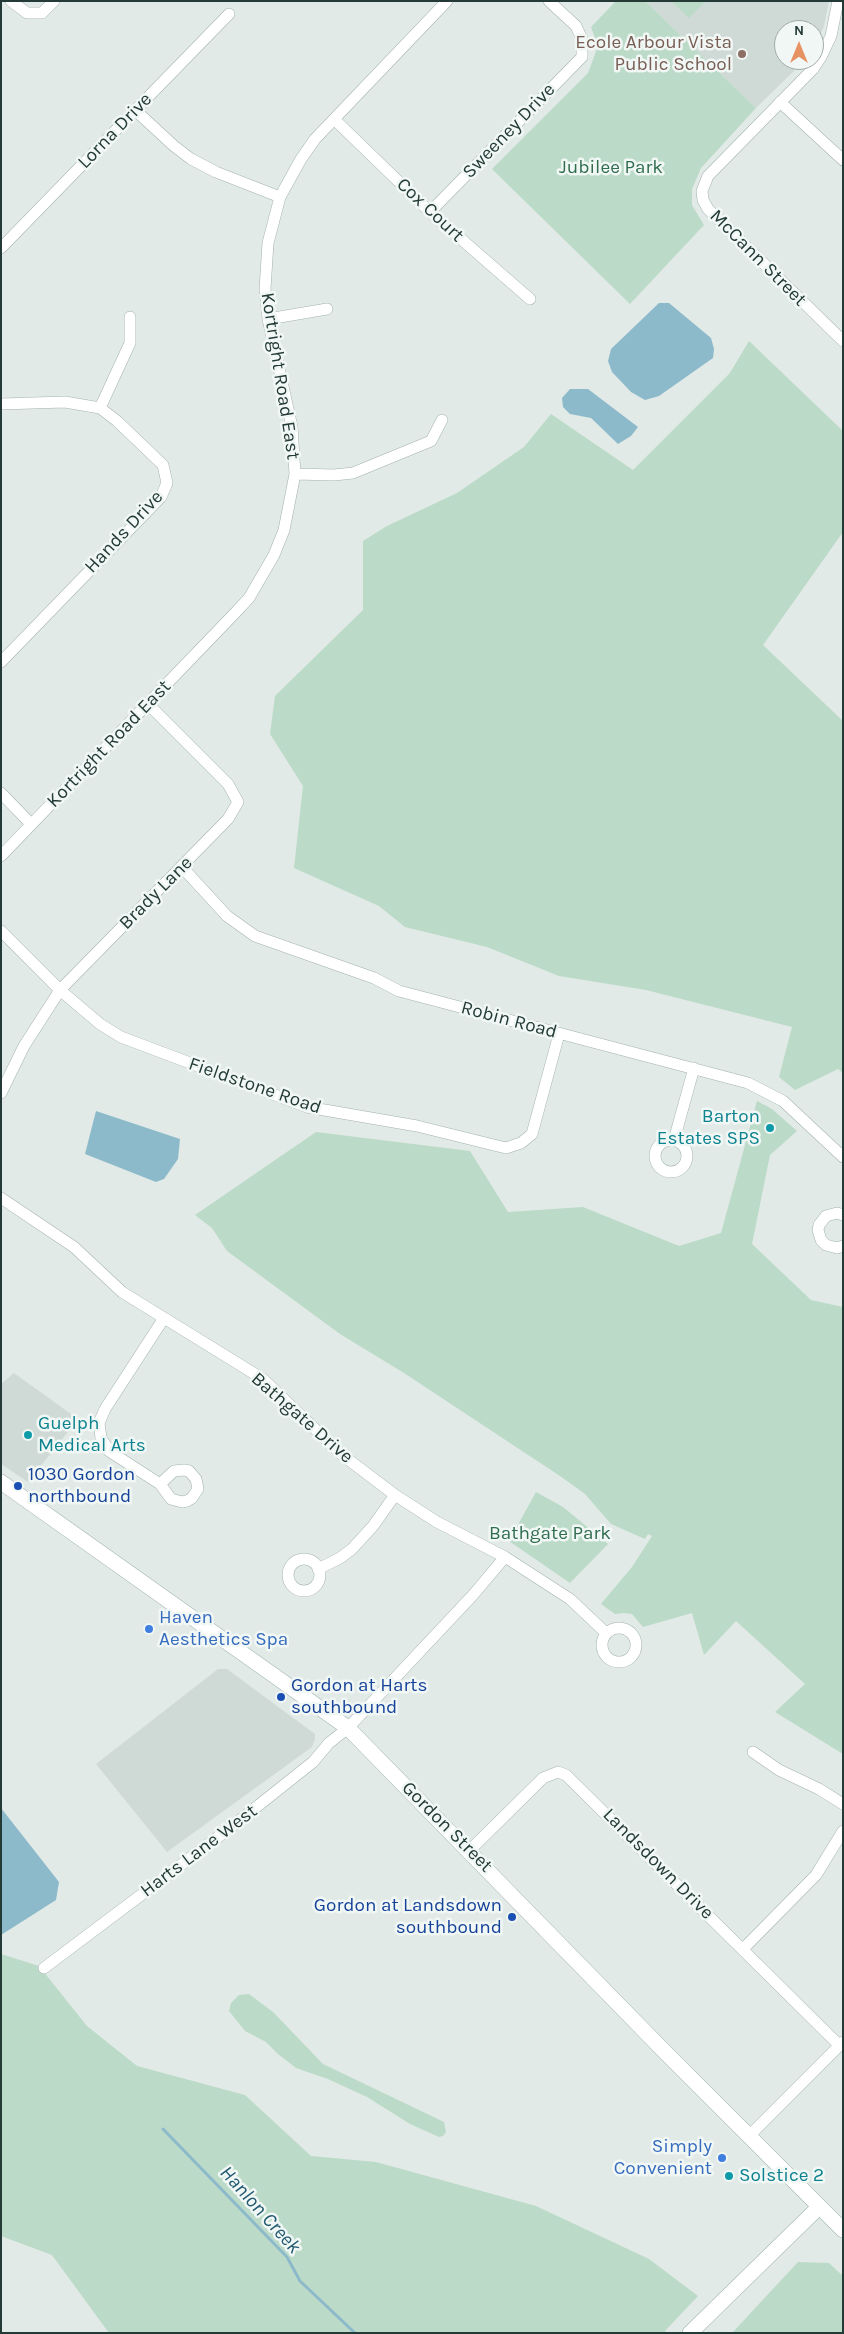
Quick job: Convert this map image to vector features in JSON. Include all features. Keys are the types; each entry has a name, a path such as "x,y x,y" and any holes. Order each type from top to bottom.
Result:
{"main road":[{"name":"Gordon Street","path":"1,1482 348,1728 470,1850 664,2051 843,2230"},
{"path":"690,2333 819,2207"}],"street":[{"path":"11,1 28,13 42,13 54,1"},
{"name":"Kortright Road East","path":"1,856 235,614 249,598 274,555 284,530 295,474 292,427 268,319 265,289 268,243 280,197 301,159 334,119 447,1"},
{"name":"Sweeney Drive","path":"430,212 582,57 582,39 576,26 549,1"},
{"name":"McCann Street","path":"838,1 827,48 812,68 708,176 702,191 703,200 708,209 843,341"},
{"name":"Lorna Drive","path":"1,248 229,14"},
{"path":"780,102 843,160"},
{"path":"135,110 191,159 216,172 280,197"},
{"name":"Cox Court","path":"334,119 430,212 530,299"},
{"path":"268,319 327,309"},
{"path":"100,408 130,343 130,317"},
{"name":"Hands Drive","path":"1,404 65,402 100,408 117,421 163,465 167,475 165,489 161,497 1,662"},
{"path":"295,474 334,475 353,473 431,441 442,420"},
{"name":"Brady Lane","path":"1,1093 24,1046 60,990 182,868 228,819 238,802 228,784 148,704"},
{"path":"1,793 31,824"},
{"name":"Robin Road","path":"182,868 226,916 254,936 374,978 399,991 748,1083 783,1101 843,1157"},
{"name":"Fieldstone Road","path":"1,931 60,990 100,1024 121,1037 298,1104 343,1114 417,1126 506,1148 522,1143 532,1134 559,1034"},
{"path":"674,1140 694,1068"},
{"name":"Bathgate Drive","path":"1,1198 74,1248 122,1292 263,1379 341,1454 395,1495 437,1522 505,1557 570,1599 606,1633"},
{"path":"843,1215 832,1214 826,1216 818,1230 819,1236 826,1245 837,1248 843,1246"},
{"path":"160,1484 109,1451 100,1438 99,1423 105,1409 164,1318"},
{"path":"318,1569 340,1558 352,1548 373,1526 395,1495"},
{"name":"Harts Lane West","path":"44,1968 230,1828 313,1762 329,1743 348,1728 473,1596 505,1557"},
{"path":"753,1752 779,1770 820,1789 843,1804"},
{"name":"Landsdown Drive","path":"470,1850 543,1778 558,1772 571,1779 841,2043"},
{"path":"743,1949 816,1875 843,1831"},
{"path":"749,2136 841,2043"}],"shaded area":[{"name":"Ecole Arbour Vista Public School","path":"645,1 829,1 824,26 824,20 774,20 774,70 795,70 756,108"},
{"path":"14,1373 78,1419 28,1482 1,1464 1,1384"},
{"path":"218,1669 227,1669 315,1734 315,1739 312,1747 167,1852 96,1764"}],"green space":[{"name":"Jubilee Park","path":"616,1 645,1 756,108 701,168 692,189 692,205 704,225 630,304 492,169 588,73 598,46 591,27"},
{"path":"671,1 706,1 689,18"},
{"path":"749,341 843,431 843,532 763,645 843,721 843,1073 838,1069 795,1090 779,1077 792,1027 646,990 559,976 487,947 405,927 379,906 294,868 303,786 270,734 275,696 363,610 363,541 387,526 457,493 524,447 551,414 633,470 730,373"},
{"path":"757,1101 772,1109 797,1131 770,1155 752,1244 811,1300 843,1307 843,1754 775,1712 805,1684 736,1621 704,1655 692,1613 643,1627 632,1614 615,1614 601,1604 632,1567 652,1536 648,1534 645,1539 611,1524 585,1494 560,1476 404,1373 340,1334 227,1251 212,1228 195,1215 316,1132 470,1151 508,1212 583,1207 679,1246 721,1233"},
{"name":"Bathgate Park","path":"536,1492 563,1507 608,1544 570,1583 509,1541"},
{"path":"1,1954 39,1966 87,2026 137,2066 245,2095 311,2156 376,2162 536,2206 649,2259 698,2296 665,2331 667,2333 109,2333 52,2255 1,2236"},
{"path":"249,1994 273,2012 323,2064 444,2122 446,2132 443,2136 439,2137 410,2124 367,2097 328,2079 296,2068 266,2042 245,2031 229,2011 231,2003 239,1995"},
{"path":"798,2262 829,2263 843,2276 843,2333 732,2333"}],"water":[{"path":"659,303 669,303 711,338 714,349 713,358 659,396 645,400 631,392 612,372 608,361 611,349"},
{"path":"570,389 588,389 638,427 631,436 618,444 591,418 570,414 563,407 562,398"},
{"path":"96,1111 180,1139 178,1159 164,1179 156,1182 85,1154"},
{"path":"1,1808 59,1882 56,1900 1,1935"}],"waterway":[{"name":"Hanlon Creek","path":"163,2129 287,2257 300,2281 355,2333"}],"place":[{"name":"Ecole Arbour Vista Public School","path":"742,54"},
{"name":"Barton Estates SPS","path":"770,1128"},
{"name":"Guelph Medical Arts","path":"28,1435"},
{"name":"1030 Gordon northbound","path":"18,1486"},
{"name":"Haven Aesthetics Spa","path":"149,1629"},
{"name":"Gordon at Harts southbound","path":"281,1697"},
{"name":"Gordon at Landsdown southbound","path":"512,1917"},
{"name":"Simply Convenient","path":"722,2158"},
{"name":"Solstice 2","path":"729,2176"}]}
